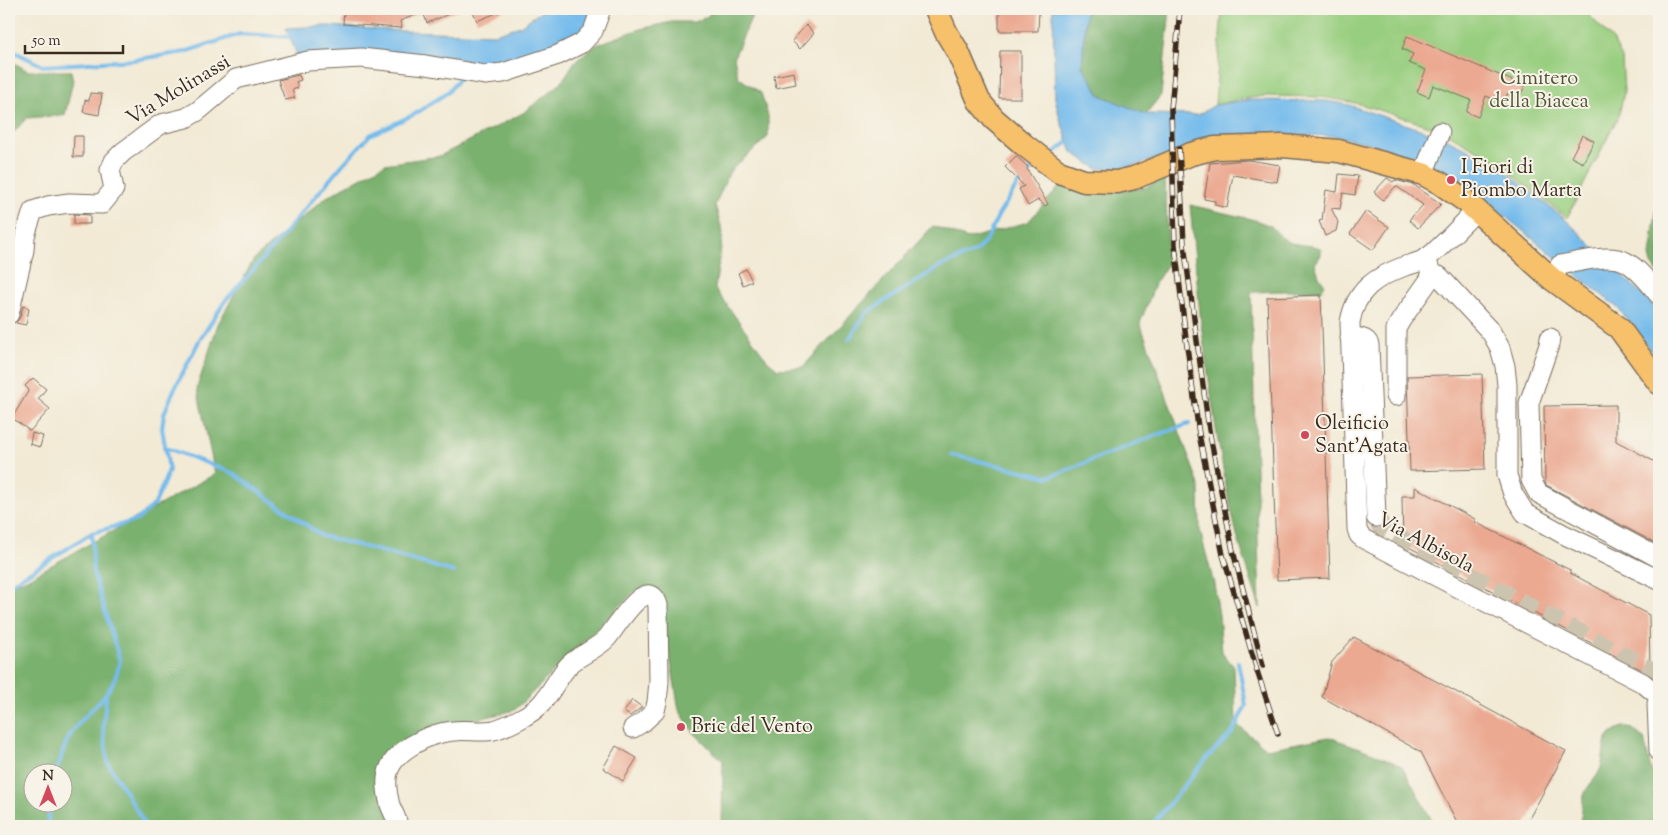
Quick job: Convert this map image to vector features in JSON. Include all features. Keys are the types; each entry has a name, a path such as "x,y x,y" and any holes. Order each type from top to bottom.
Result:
{"main road":[{"path":"936,9 946,32 958,52 979,101 994,119 1054,169 1072,178 1094,183 1117,182 1134,178 1192,154 1215,148 1283,146 1339,151 1425,170 1556,272 1619,328 1659,384"}],"street":[{"name":"Via Molinassi","path":"16,255 33,211 48,206 69,203 102,204 114,188 110,170 114,161 123,152 161,124 186,118 198,111 236,80 308,62 361,58 426,65 485,75 503,73 558,55 582,43 593,31 601,9"},
{"path":"1425,170 1440,132"},
{"name":"Via Albisola","path":"1477,210 1429,267 1384,274 1362,292 1356,300 1350,322 1350,338 1356,523 1359,535 1643,683 1658,696 1659,751"},
{"path":"9,314 16,255"},
{"path":"1556,272 1608,258 1625,261 1643,276 1659,296"},
{"path":"1371,402 1402,398 1396,329 1429,267 1491,332 1500,348 1505,366 1507,385 1507,475 1513,494 1525,513 1563,534 1659,580"},
{"path":"1350,338 1358,337 1368,342 1376,517"},
{"path":"1550,338 1528,403 1530,480 1538,493 1659,558"},
{"path":"398,826 390,805 386,779 390,766 397,756 414,745 434,736 453,731 493,730 535,709 544,700 565,669 572,662 606,640 632,605 646,595 654,597 658,605 658,702 655,711 633,728"}],"green space":[{"path":"712,9 755,9 734,57 738,77 761,93 768,116 768,137 730,171 715,205 723,233 715,289 768,361 778,369 803,367 933,226 968,239 1028,222 1061,185 1097,192 1144,188 1165,178 1169,262 1156,282 1140,323 1199,485 1200,531 1214,584 1222,652 1234,667 1236,724 1267,749 1329,737 1402,766 1435,826 722,826 723,761 694,733 679,710 660,598 635,591 515,710 426,732 388,758 393,826 9,826 9,585 25,580 215,474 197,388 218,324 254,259 325,198 385,164 440,156 523,113 560,84 576,60 596,45 640,29 672,22 695,22 708,16"},
{"path":"1086,9 1170,9 1161,95 1145,115 1100,95 1082,65"},
{"name":"Cimitero della Biacca","path":"1222,9 1583,9 1613,40 1622,58 1624,92 1619,115 1567,218 1493,159 1441,130 1373,108 1322,97 1266,96 1215,105"},
{"path":"9,60 28,71 71,71 73,81 65,115 27,118 9,137"},
{"path":"1659,154 1659,274 1652,264 1650,256 1657,204"},
{"path":"1190,205 1255,220 1271,226 1281,237 1291,243 1321,249 1321,255 1315,264 1319,276 1325,285 1321,290 1251,292 1260,608 1238,539 1227,492 1216,429 1201,324"},
{"path":"1623,727 1633,729 1644,739 1659,792 1659,826 1578,826 1585,793 1602,765 1606,741 1615,731"}],"water":[{"path":"545,9 594,9 588,30 571,40 493,68 297,55 286,28 328,26 495,34 520,26"},
{"path":"1053,9 1086,9 1082,65 1100,95 1145,114 1198,115 1215,105 1247,100 1326,101 1349,105 1446,138 1500,167 1566,220 1659,311 1659,362 1619,309 1464,183 1417,159 1368,143 1335,136 1277,134 1232,137 1121,169 1096,168 1072,152 1060,119 1055,98"}],"building":[{"path":"344,9 461,9 427,23 423,12 400,21 402,28 343,24"},
{"path":"472,9 506,9 477,21"},
{"path":"999,10 1039,10 1038,31 999,31"},
{"path":"806,25 814,33 800,49 792,41"},
{"path":"1407,36 1525,86 1519,98 1508,93 1503,103 1486,96 1478,117 1466,112 1471,100 1433,85 1429,97 1417,92 1426,70 1409,63 1413,54 1402,49"},
{"path":"1000,51 1021,51 1021,98 999,98"},
{"path":"794,72 796,84 776,88 774,76"},
{"path":"299,75 301,80 296,82 298,88 292,90 295,98 285,100 278,80"},
{"path":"90,93 102,94 99,115 83,112 85,100 89,101"},
{"path":"1582,135 1594,141 1583,163 1571,157"},
{"path":"74,136 83,136 83,157 73,157"},
{"path":"1016,156 1028,167 1027,169 1048,204 1045,206 1038,200 1028,206 1019,189 1024,186 1005,167"},
{"path":"1248,160 1280,165 1277,182 1233,175 1227,208 1215,205 1215,201 1204,199 1210,163"},
{"path":"1339,174 1358,176 1355,195 1343,193 1340,209 1331,208 1338,222 1336,231 1325,236 1319,221 1322,220 1326,190 1337,192"},
{"path":"1387,178 1393,182 1395,180 1414,185 1441,204 1418,228 1409,220 1423,205 1396,186 1383,200 1374,192"},
{"path":"1366,211 1389,227 1373,250 1350,234"},
{"path":"74,214 90,215 90,224 74,224"},
{"path":"746,269 752,281 743,285 738,273"},
{"name":"Oleificio Sant'Agata","path":"1321,295 1330,578 1277,580 1267,297"},
{"path":"23,306 29,308 26,325 16,323"},
{"path":"1482,374 1485,469 1410,471 1407,376"},
{"path":"33,378 46,389 38,399 50,409 30,431 12,418 29,390 25,386"},
{"path":"1616,405 1616,441 1659,464 1659,545 1546,485 1545,482 1544,406"},
{"path":"32,433 43,436 40,447 30,444"},
{"path":"1415,487 1475,519 1475,522 1570,570 1570,573 1649,615 1650,674 1403,544 1402,496 1415,496"},
{"path":"1354,637 1566,751 1525,826 1459,826 1421,752 1322,697 1332,662"},
{"path":"632,700 642,707 630,716 624,712"},
{"path":"616,746 637,758 623,781 603,768"}],"waterway":[{"path":"9,49 43,66 133,60 185,52 240,34 294,37"},
{"path":"9,585 92,533 137,520 155,504 169,470 162,428 164,414 199,341 225,301 370,135 415,114 448,92 460,77"},
{"path":"1050,156 1072,139"},
{"path":"1026,174 1038,165"},
{"path":"849,339 866,313 941,266 975,252 986,241 998,216 1021,179"},
{"path":"952,455 1049,477 1189,424"},
{"path":"164,447 233,473 322,536 454,572"},
{"path":"59,762 69,736 107,693 117,674 120,661 93,572 92,533"},
{"path":"1151,826 1208,757 1232,733 1246,705 1238,662"},
{"path":"106,697 103,728 108,763 146,826"},
{"path":"45,826 48,821 49,812"}],"tunnel":[{"path":"1376,517 1382,528 1403,541 1659,676"}],"railway":[{"path":"1180,9 1171,109 1175,245 1186,339 1199,434 1223,555 1278,734"},
{"path":"1179,149 1184,244 1209,430 1233,551 1263,666"}],"place":[{"name":"I Fiori di Piombo Marta","path":"1451,180"},
{"name":"Oleificio Sant'Agata","path":"1305,435"},
{"name":"Bric del Vento","path":"681,727"}]}
